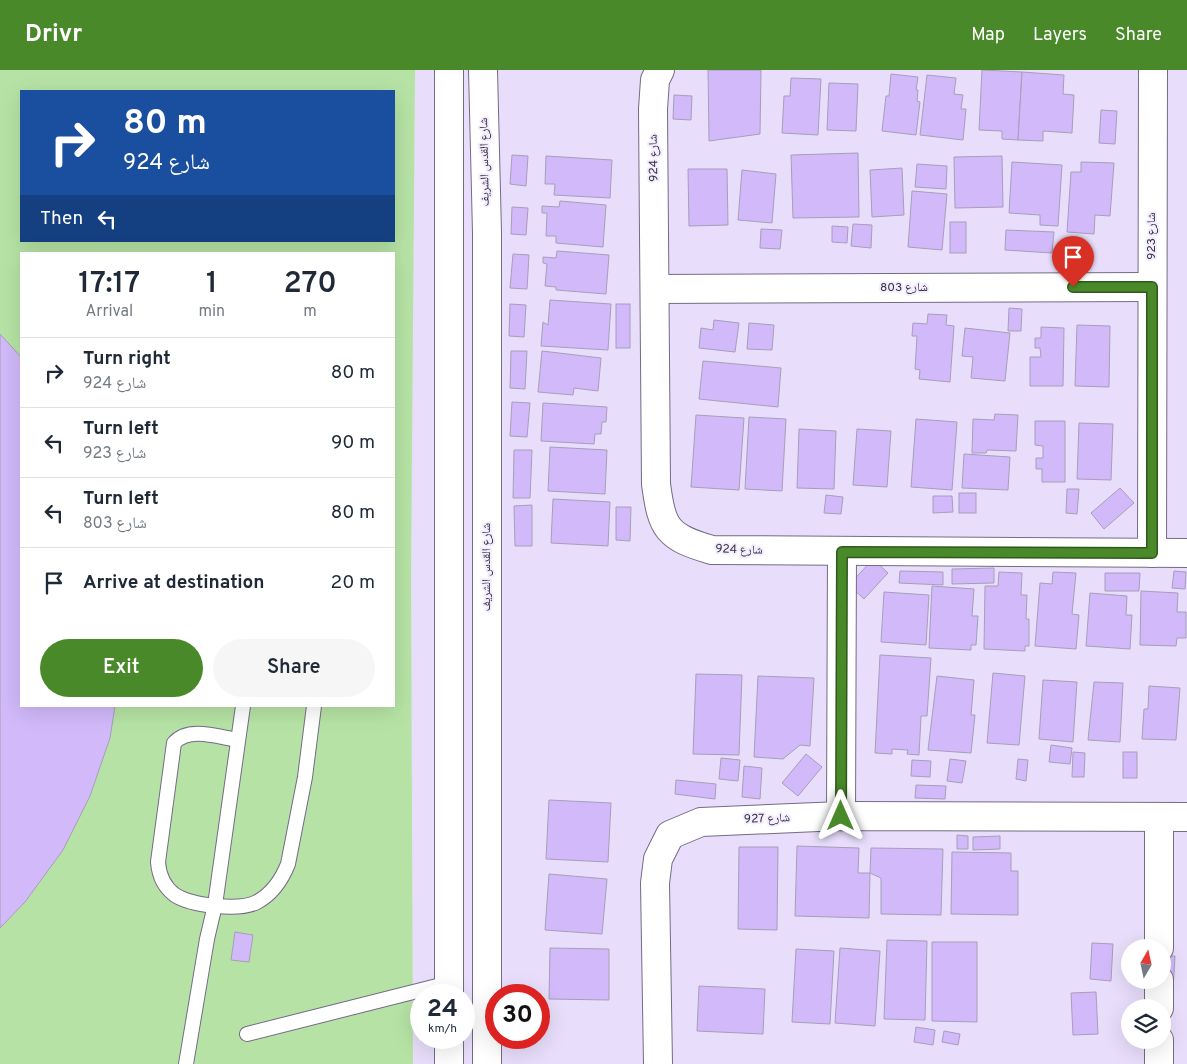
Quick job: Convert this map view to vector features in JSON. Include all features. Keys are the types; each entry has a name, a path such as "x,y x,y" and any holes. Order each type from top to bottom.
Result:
{"street":[{"path":"449,70 449,984"},
{"name":"شارع القدس الشريف","path":"483,70 487,233 487,1064"},
{"name":"شارع 924","path":"660,70 655,80 654,109 656,484 660,513 670,533 689,543 712,550 1187,553"},
{"name":"شارع 923","path":"1152,553 1153,70"},
{"name":"شارع 803","path":"656,289 1152,287"},
{"path":"841,816 842,552"},
{"name":"شارع 927","path":"658,1064 655,884 658,859 670,835 701,822 841,816 1187,818"},
{"path":"1159,817 1159,939"},
{"path":"449,1049 449,1064"},
{"path":"1159,1049 1159,1064"}],"lane":[{"path":"186,1064 207,939 215,905 242,707"},
{"path":"238,740 190,733 180,736 174,743 158,862 159,873 175,895 192,901 243,907 257,902 268,894 283,876 288,864 305,777 314,707"},
{"path":"247,1034 410,998"}],"green space":[{"path":"0,70 415,70 411,577 413,984 410,984 410,1049 413,1049 413,1064 0,1064"}],"building":[{"path":"708,70 761,70 760,134 709,141"},
{"path":"982,70 1022,72 1018,140 1002,139 1002,131 979,130"},
{"path":"1022,72 1064,75 1063,94 1074,95 1072,133 1043,131 1043,141 1018,140"},
{"path":"891,74 918,77 916,90 918,90 917,101 920,102 916,135 882,131 886,96 889,96"},
{"path":"927,75 956,78 954,94 963,95 961,109 966,109 963,140 920,135"},
{"path":"791,78 821,79 818,135 782,133 784,96 790,96"},
{"path":"829,83 858,84 856,131 827,130"},
{"path":"674,95 692,96 691,120 673,119"},
{"path":"1101,110 1117,111 1115,144 1099,143"},
{"path":"858,153 859,217 793,218 791,155"},
{"path":"512,155 528,156 526,186 510,184"},
{"path":"546,156 612,160 610,198 554,195 555,184 545,184"},
{"path":"1002,156 1003,207 955,208 954,157"},
{"path":"1012,162 1062,165 1058,226 1040,225 1040,215 1009,213"},
{"path":"1081,162 1114,163 1110,216 1095,215 1094,234 1067,232 1071,172 1081,172"},
{"path":"917,164 947,166 946,189 915,187"},
{"path":"902,168 904,215 872,217 870,170"},
{"path":"688,169 727,169 728,225 689,226"},
{"path":"742,170 776,174 772,223 738,220"},
{"path":"912,191 947,194 942,250 908,247"},
{"path":"560,201 606,205 603,247 556,243 556,236 546,236 547,213 542,213 542,206 559,207"},
{"path":"512,207 528,208 526,235 511,234"},
{"path":"950,222 966,222 966,253 950,253"},
{"path":"853,224 872,225 871,248 851,246"},
{"path":"832,226 848,227 847,243 832,242"},
{"path":"761,229 782,230 780,249 760,248"},
{"path":"1006,230 1054,232 1052,253 1005,250"},
{"path":"557,251 609,255 606,294 556,290 556,287 545,286 547,264 543,263 543,257 556,258"},
{"path":"513,254 529,255 527,289 510,288"},
{"path":"550,300 611,304 608,350 541,346 543,322 548,325"},
{"path":"510,304 526,305 524,337 509,336"},
{"path":"616,304 630,304 630,348 616,348"},
{"path":"1009,308 1022,309 1021,331 1008,331"},
{"path":"928,314 947,315 946,325 954,326 950,382 919,379 920,370 915,369 917,336 912,336 913,323 927,324"},
{"path":"714,320 739,323 735,352 699,348 701,328 713,330"},
{"path":"749,323 774,325 772,350 747,349"},
{"path":"1077,325 1110,326 1109,387 1075,386"},
{"path":"1041,327 1064,328 1063,386 1030,386 1030,357 1041,357 1040,348 1035,348 1035,338 1041,338"},
{"path":"965,328 1010,333 1005,381 971,378 973,357 962,356"},
{"path":"0,334 20,356 20,707 115,707 110,738 90,796 63,850 25,902 0,928"},
{"path":"511,351 527,351 525,389 510,388"},
{"path":"542,351 601,358 598,391 574,388 573,395 538,392"},
{"path":"703,361 781,368 778,407 699,399"},
{"path":"512,402 530,403 527,437 510,436"},
{"path":"543,403 607,407 606,422 602,422 601,434 595,434 594,444 541,441"},
{"path":"995,414 1018,415 1016,451 987,450 986,453 972,453 973,419 994,420"},
{"path":"696,415 744,418 739,490 691,487"},
{"path":"749,417 786,419 782,491 745,489"},
{"path":"916,419 957,422 952,490 911,487"},
{"path":"1035,421 1065,421 1065,482 1042,482 1042,469 1036,469 1036,458 1043,458 1043,446 1035,445"},
{"path":"1079,423 1113,424 1111,480 1077,479"},
{"path":"799,429 836,431 834,489 797,488"},
{"path":"857,429 891,431 887,487 853,485"},
{"path":"550,447 607,450 605,494 548,491"},
{"path":"514,450 532,450 530,498 513,498"},
{"path":"964,454 1010,457 1008,490 962,488"},
{"path":"1120,488 1134,503 1104,529 1091,513"},
{"path":"1067,489 1079,489 1077,514 1066,513"},
{"path":"959,493 976,493 976,513 959,513"},
{"path":"826,495 843,497 841,514 824,513"},
{"path":"933,496 952,496 953,512 933,513"},
{"path":"553,499 610,502 608,546 551,543"},
{"path":"532,505 532,546 515,546 514,506"},
{"path":"616,507 631,507 630,541 616,540"},
{"path":"873,559 888,573 864,599 849,585"},
{"path":"994,568 994,583 952,584 952,569"},
{"path":"900,571 943,572 943,585 899,583"},
{"path":"1174,571 1186,572 1185,589 1172,588"},
{"path":"999,572 1022,573 1021,595 1027,595 1026,619 1029,619 1029,646 1025,646 1025,651 984,649 985,586 998,586"},
{"path":"1053,572 1076,573 1072,614 1079,615 1076,649 1035,646 1040,583 1052,584"},
{"path":"1105,573 1140,573 1139,591 1105,591"},
{"path":"932,586 974,589 972,616 978,616 976,645 971,645 971,650 929,648"},
{"path":"1141,591 1178,593 1177,612 1186,612 1186,638 1177,638 1176,646 1140,645"},
{"path":"884,592 929,595 926,645 881,642"},
{"path":"1090,593 1127,596 1126,615 1132,615 1130,649 1086,646"},
{"path":"880,655 931,658 927,716 921,716 919,755 907,754 908,750 892,749 892,754 875,753"},
{"path":"993,673 1025,676 1019,745 987,743"},
{"path":"696,674 742,675 739,755 693,754"},
{"path":"758,676 814,678 810,746 800,745 783,759 754,757"},
{"path":"937,676 974,680 971,715 975,715 971,753 928,750"},
{"path":"1043,680 1077,682 1073,742 1039,739"},
{"path":"1094,682 1123,683 1120,742 1088,740"},
{"path":"1149,686 1180,688 1176,740 1142,739 1144,709 1148,709"},
{"path":"1051,745 1072,748 1070,764 1049,762"},
{"path":"1073,752 1085,753 1084,777 1072,777"},
{"path":"1123,752 1137,752 1137,778 1123,778"},
{"path":"806,754 822,767 798,796 782,783"},
{"path":"721,758 740,760 738,781 719,779"},
{"path":"950,759 966,761 962,783 947,781"},
{"path":"1018,759 1028,760 1026,781 1016,779"},
{"path":"912,760 931,761 930,777 911,776"},
{"path":"744,766 762,768 760,799 742,797"},
{"path":"676,780 716,784 715,799 675,794"},
{"path":"916,785 946,786 945,799 915,798"},
{"path":"549,800 611,803 608,862 546,859"},
{"path":"957,835 968,836 968,849 957,849"},
{"path":"1000,836 1000,849 973,850 973,837"},
{"path":"797,846 859,848 858,873 870,873 869,918 795,916"},
{"path":"739,847 778,847 777,930 738,929"},
{"path":"871,848 943,849 941,915 881,914 881,878 870,873"},
{"path":"952,852 1011,853 1011,871 1018,871 1018,915 951,914"},
{"path":"549,874 607,879 602,934 545,930"},
{"path":"235,932 253,935 249,962 231,960"},
{"path":"887,940 927,941 925,1020 884,1019"},
{"path":"932,942 977,942 977,1022 932,1021"},
{"path":"1092,943 1113,944 1111,981 1090,979"},
{"path":"550,948 609,949 609,1000 550,999"},
{"path":"840,948 880,951 875,1026 835,1023"},
{"path":"796,949 834,951 830,1024 792,1022"},
{"path":"1171,956 1175,956 1173,990 1160,989 1171,989"},
{"path":"699,986 765,989 763,1034 697,1031"},
{"path":"1096,992 1098,1034 1073,1035 1071,993"},
{"path":"916,1027 935,1030 933,1045 914,1042"},
{"path":"944,1031 960,1034 958,1045 942,1042"}],"route":[{"path":"841,816 842,552 1152,553 1152,287 1073,287"}]}
